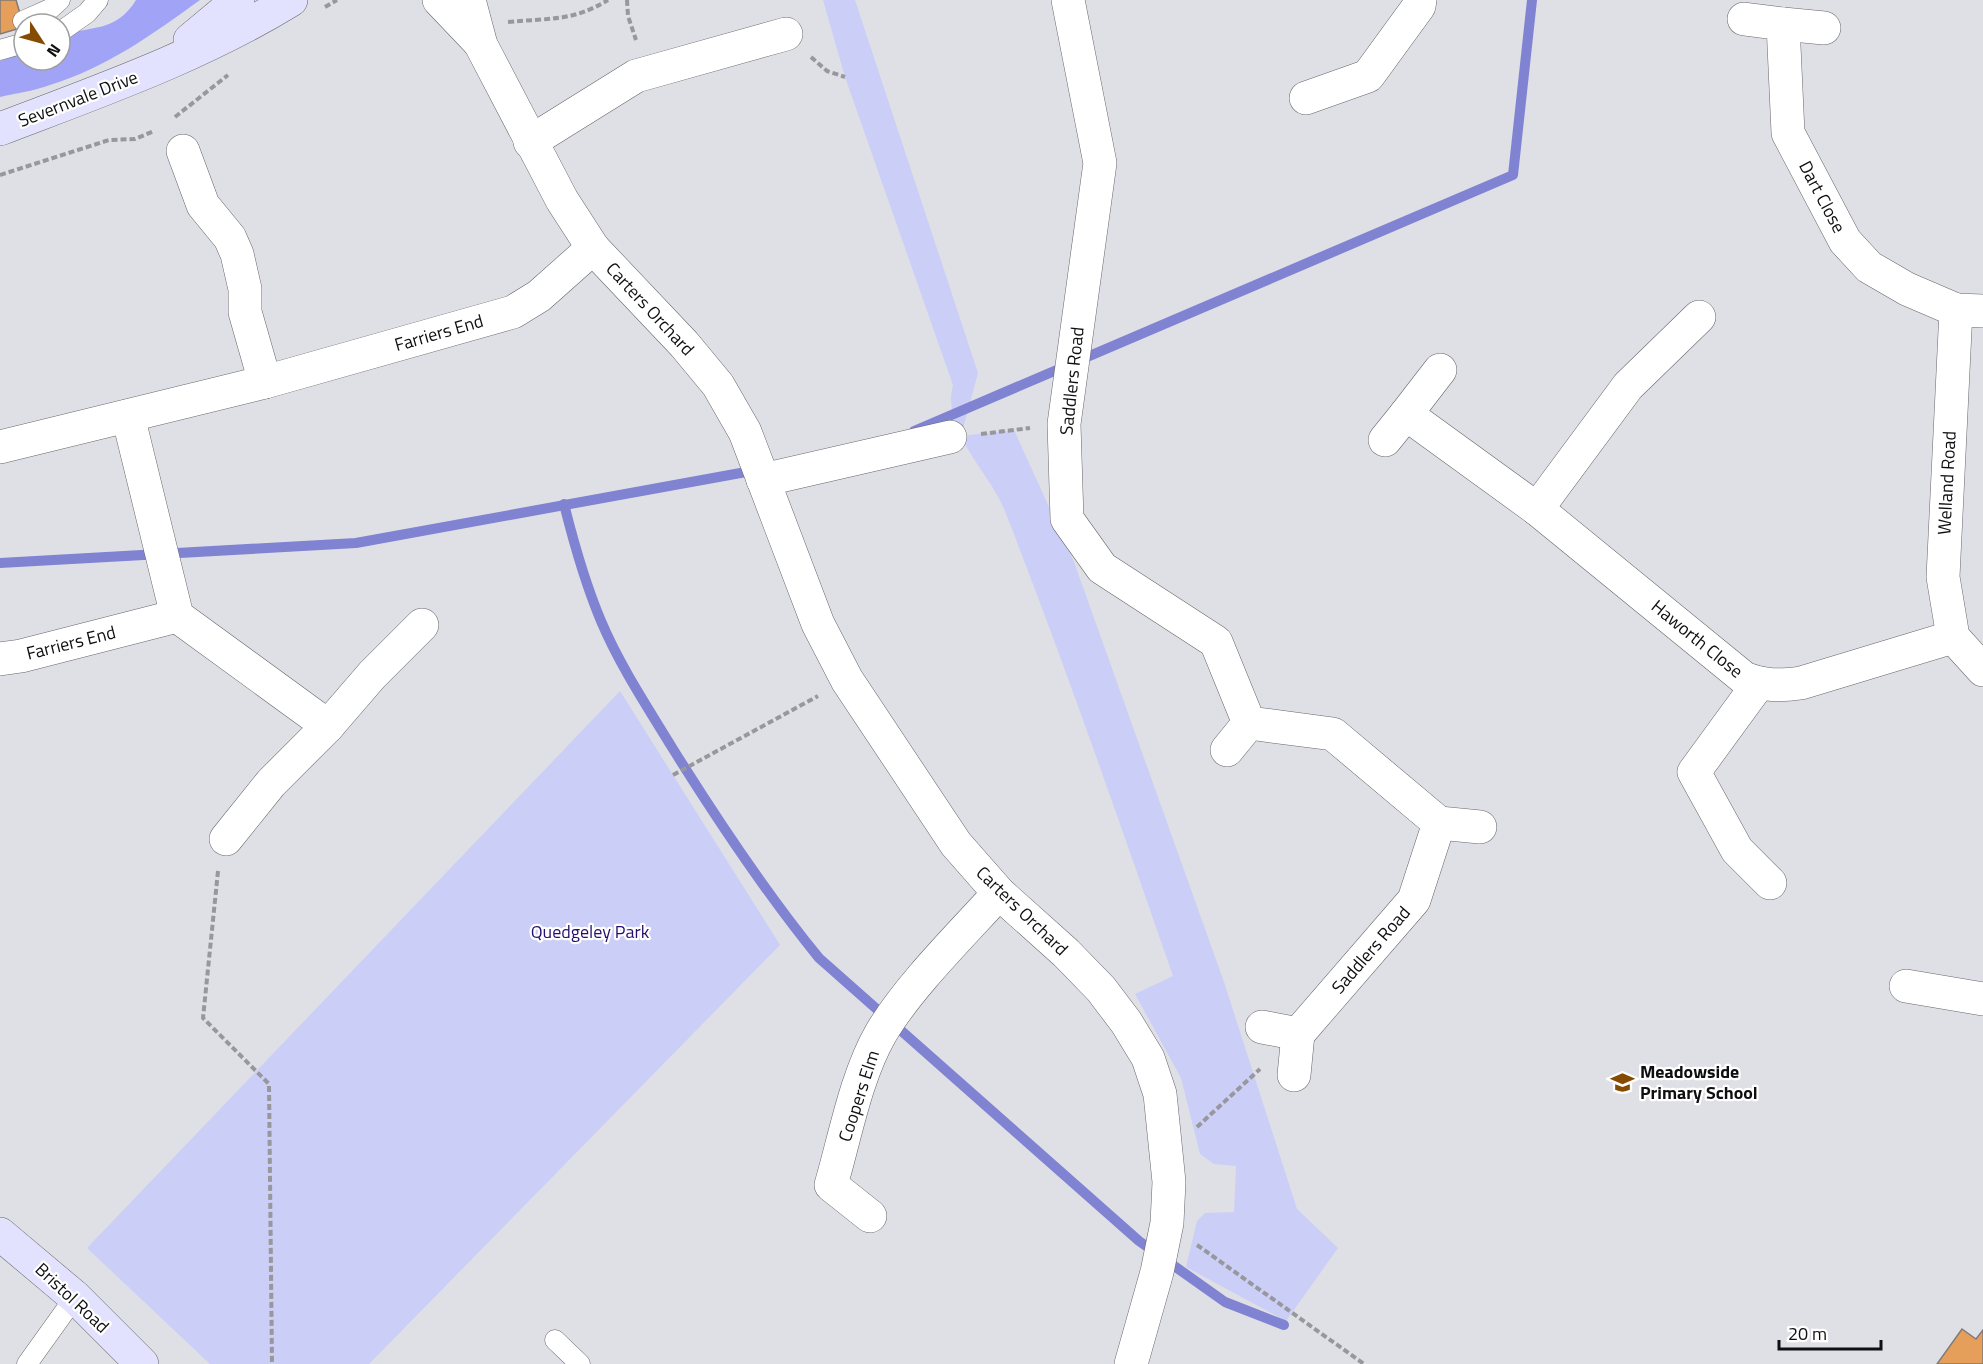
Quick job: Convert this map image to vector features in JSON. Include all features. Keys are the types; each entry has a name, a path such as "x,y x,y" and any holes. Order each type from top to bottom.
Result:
{"street":[{"name":"Severnvale Drive","path":"157,69 238,0"},
{"name":"Severnvale Drive","path":"0,129 157,69 243,28 291,0"},
{"name":"Carters Orchard","path":"439,0 489,34"},
{"name":"Carters Orchard","path":"470,0 489,34 530,142 593,248 684,344 718,385 745,432 818,624 848,680 956,844 999,893 1066,952 1101,989 1126,1022 1148,1058 1160,1094 1169,1182 1163,1246 1131,1364"},
{"name":"Saddlers Road","path":"1068,0 1100,163 1064,424 1067,519 1102,568 1216,642 1250,723"},
{"path":"1306,98 1368,76 1419,6 1420,0"},
{"path":"1744,19 1824,28"},
{"name":"Dart Close","path":"1784,24 1788,133 1845,241 1869,267 1907,289 1969,311"},
{"path":"530,142 636,76 786,34"},
{"path":"183,151 203,205 230,238 237,254 245,289 245,312 265,382"},
{"name":"Farriers End","path":"0,447 265,382 513,312 539,296 593,248"},
{"name":"Welland Road","path":"1953,637 1943,577 1969,311"},
{"path":"1537,509 1628,386 1699,317"},
{"path":"1385,440 1440,370"},
{"name":"Haworth Close","path":"1406,414 1537,509 1744,678 1777,686 1801,683 1953,637"},
{"path":"128,416 177,616 328,726"},
{"path":"763,480 950,437"},
{"name":"Farriers End","path":"0,659 21,656 177,616"},
{"path":"226,839 271,783 328,726 372,675 422,625"},
{"path":"1953,637 1983,670"},
{"path":"1758,683 1694,772 1737,850 1770,883"},
{"path":"1227,750 1250,723 1333,734 1439,823 1480,827"},
{"name":"Saddlers Road","path":"1298,1034 1414,900 1439,823"},
{"name":"Coopers Elm","path":"870,1216 831,1185 864,1073 881,1034 901,1005 999,893"},
{"path":"1906,986 1983,999"},
{"path":"1262,1026 1298,1034 1294,1075"},
{"name":"Bristol Road","path":"0,1234 75,1297 142,1364"}],"lane":[{"path":"43,12 60,0"},
{"path":"72,24 87,14 98,0"},
{"path":"27,1364 75,1297"},
{"path":"555,1340 580,1364"}],"path":[{"path":"489,34 585,14 608,0"},
{"path":"627,0 628,16 648,72"},
{"path":"786,34 826,71 845,77"},
{"path":"170,120 230,73"},
{"path":"0,175 109,140 135,139 162,126"},
{"path":"950,437 1064,424"},
{"path":"673,775 848,680"},
{"path":"217,877 203,1018 269,1084 272,1364"},
{"path":"1166,1155 1298,1034"},
{"path":"1163,1246 1364,1364"}],"green space":[{"path":"823,0 855,0 978,373 961,436 1014,430 1074,562 1224,982 1297,1209 1338,1248 1286,1321 1186,1267 1197,1221 1205,1213 1234,1212 1236,1166 1214,1164 1200,1154 1181,1078 1135,994 1173,976 1112,801 1005,511 960,435 951,402 953,385 845,77"},
{"name":"Quedgeley Park","path":"620,691 780,945 369,1364 210,1364 87,1248"}],"shaded area":[{"path":"136,0 200,0 110,60 71,78 0,97 0,61 12,57 12,72 72,72 72,33 111,23 128,11"}],"building":[{"path":"0,0 16,0 20,12 12,12 12,30 0,34"},
{"path":"1962,1329 1976,1339 1983,1330 1983,1364 1937,1364"}],"waterway":[{"path":"914,431 1513,175 1532,0"},
{"path":"0,563 356,543 757,470"},
{"path":"564,504 590,592 601,621 626,670 673,749 725,829 761,882 819,958 1139,1241 1225,1302 1284,1325"}],"place":[{"name":"Meadowside Primary School","path":"1622,1082"}]}
